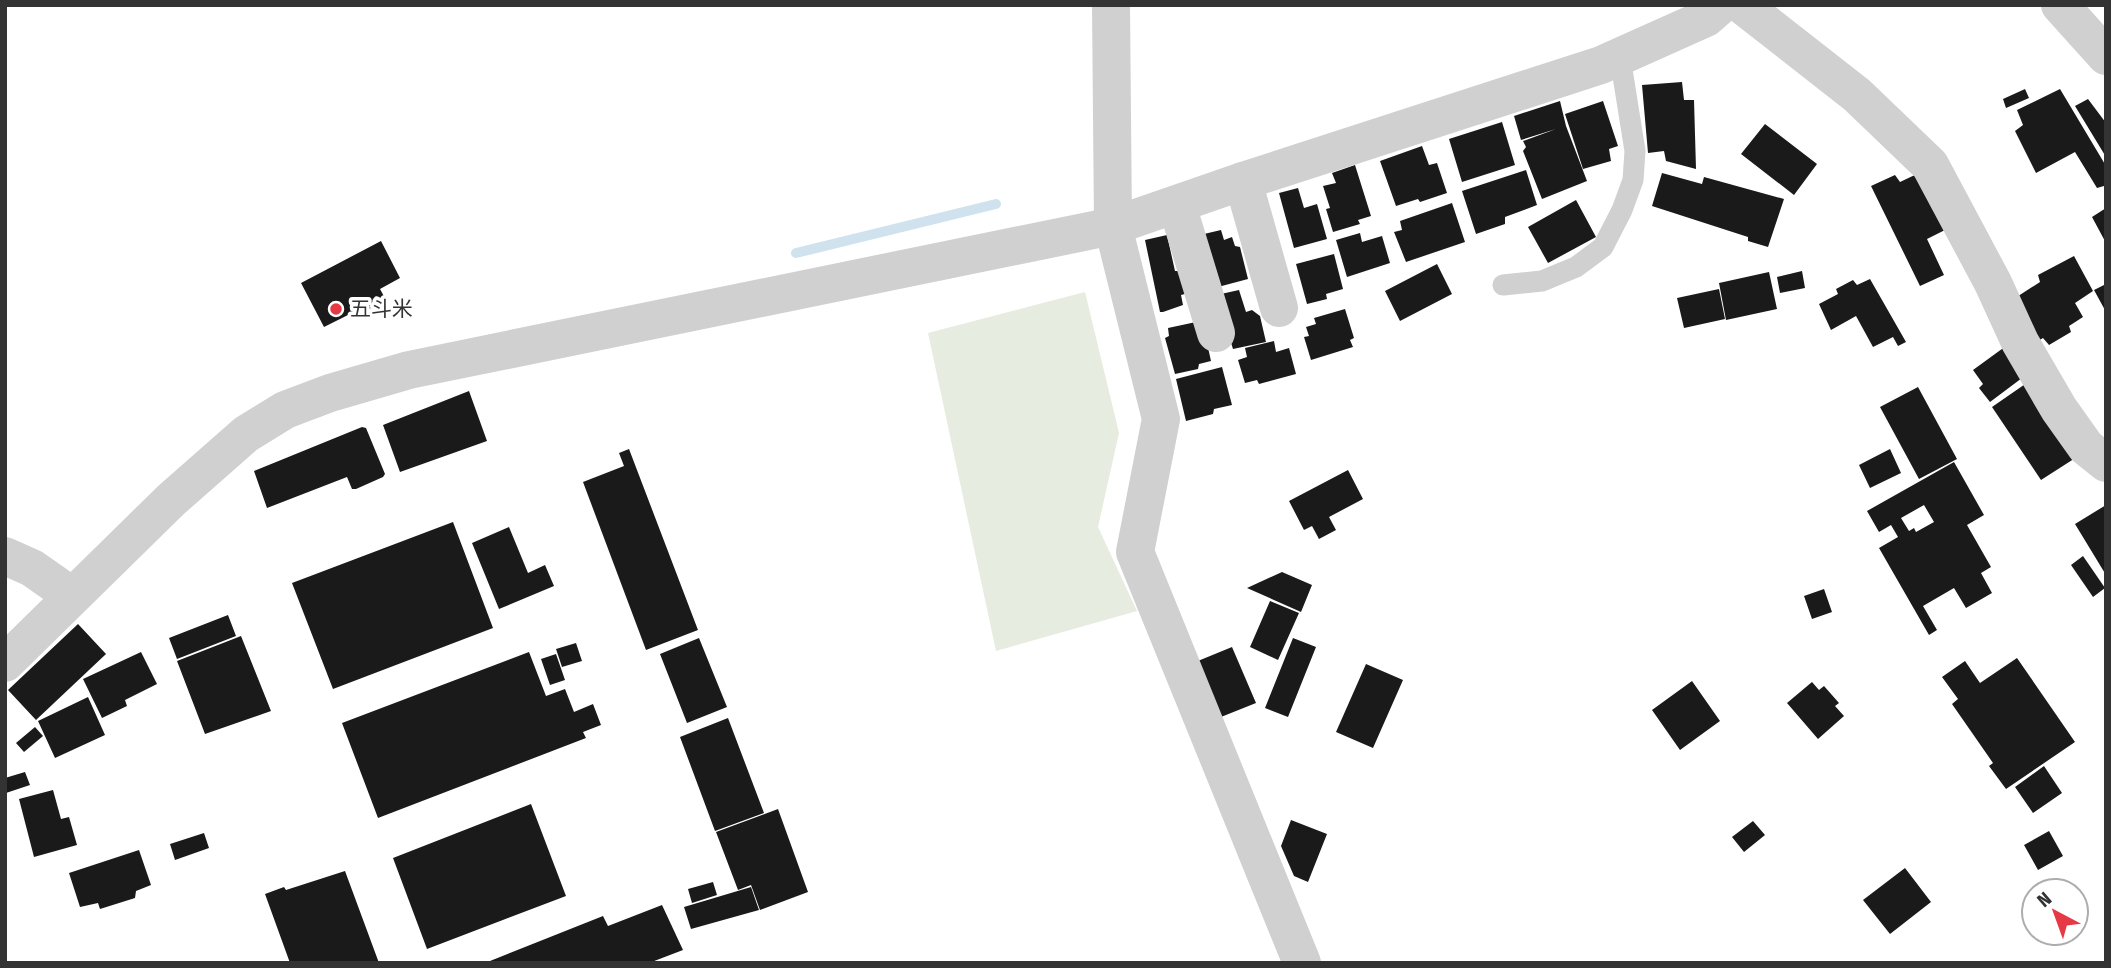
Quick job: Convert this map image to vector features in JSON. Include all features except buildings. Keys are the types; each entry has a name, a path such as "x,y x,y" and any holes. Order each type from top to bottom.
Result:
{"street":[{"path":"1111,5 1113,226 1161,419 1135,552 1302,963"},
{"path":"5,663 171,500 246,435 285,410 330,393 410,370 1113,226 1601,65 1706,18 1721,5"},
{"path":"1742,5 1857,95 1930,165 1993,283 2020,342 2059,409 2086,447 2106,463"},
{"path":"2060,5 2106,56"},
{"path":"1243,181 1279,308"},
{"path":"1177,205 1216,333"},
{"path":"5,556 32,568 72,596"}],"lane":[{"path":"1503,285 1542,281 1576,267 1603,247 1616,222 1633,180 1635,151 1620,57"}],"shaded area":[{"path":"1085,292 1119,433 1098,527 1137,611 996,651 928,333"}],"waterway":[{"path":"796,253 996,204"}],"place":[{"name":"五斗米","path":"336,309"}]}
